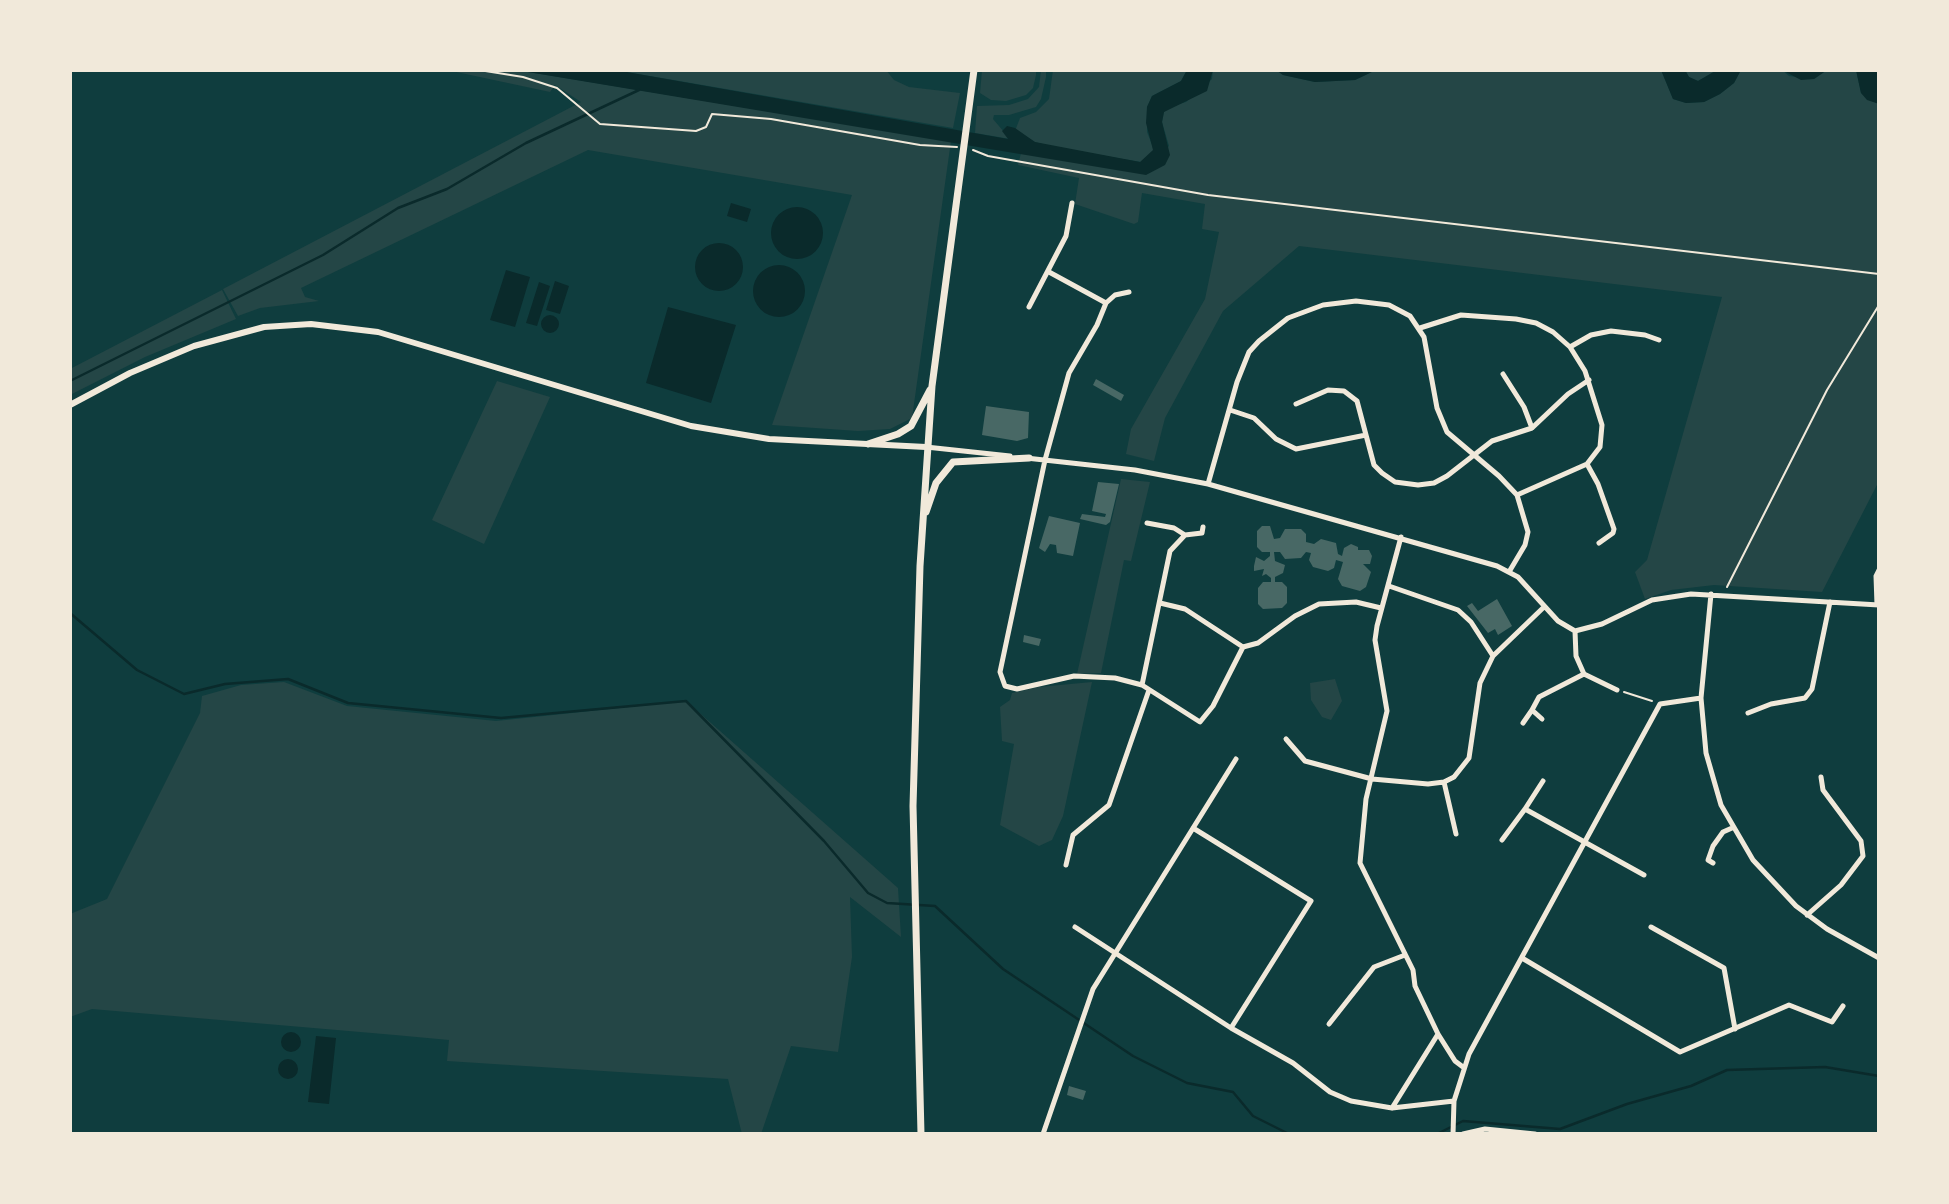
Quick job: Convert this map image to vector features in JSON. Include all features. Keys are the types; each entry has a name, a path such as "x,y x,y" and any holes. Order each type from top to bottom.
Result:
{"main road":[{"path":"921,1134 913,806 926,447 974,70"},
{"path":"868,443 898,434 911,426 932,386"},
{"path":"923,522 936,483 953,462 1029,458"}],"street":[{"path":"1030,307 1066,236 1072,202"},
{"path":"1049,272 1106,303"},
{"path":"1129,292 1115,295 1106,303 1097,325 1069,373 1045,460 1003,652 1000,672 1005,686 1017,689 1074,676 1115,678 1142,685 1200,722 1213,706 1243,647 1258,643 1295,616 1319,604 1348,601 1381,608"},
{"path":"1208,484 1249,352 1275,325 1323,305 1372,302 1402,310 1420,328 1424,337 1439,416 1447,432 1499,475 1517,495 1528,532 1525,545 1509,572"},
{"path":"1420,328 1461,315 1516,319 1536,323 1570,347 1589,380 1602,435 1596,455 1587,464 1517,495"},
{"path":"70,405 130,373 194,346 264,327 311,324 378,332 691,426 769,439 926,447 1135,470 1208,484 1401,537 1509,572 1532,590 1544,607 1575,631 1576,656 1584,674 1617,690"},
{"path":"1570,347 1591,335 1611,331 1645,335 1659,340"},
{"path":"1503,374 1524,407 1532,428"},
{"path":"1296,404 1328,390 1344,391 1357,401 1374,465 1395,482 1434,483 1492,441 1532,428 1568,394 1589,380"},
{"path":"1230,410 1254,418 1276,439 1296,449 1366,435"},
{"path":"1587,464 1614,529 1613,533 1600,543"},
{"path":"1147,523 1174,528 1185,535 1202,533 1203,527"},
{"path":"1142,685 1170,551 1185,535"},
{"path":"1401,537 1381,608 1376,640 1387,711 1366,799 1360,863 1413,970 1415,986 1438,1034 1455,1061 1463,1067"},
{"path":"1575,631 1602,624 1652,600 1711,594 1878,605 1876,576 1879,570"},
{"path":"1389,586 1458,610 1471,622 1493,656"},
{"path":"1711,594 1701,698 1711,779 1732,828 1753,860 1807,915 1879,958"},
{"path":"1748,713 1771,704 1802,699 1812,689 1830,601"},
{"path":"1160,603 1185,609 1243,647"},
{"path":"1286,739 1305,761 1372,779 1428,784 1444,782 1454,777 1469,758 1480,683 1493,656 1544,607"},
{"path":"1523,723 1539,697 1584,674"},
{"path":"1066,864 1073,835 1091,823 1109,804 1149,690"},
{"path":"1454,1131 1454,1101 1463,1067 1660,704 1701,698"},
{"path":"1531,710 1542,719"},
{"path":"1043,1134 1078,1025 1093,989 1116,956 1236,759"},
{"path":"1807,915 1841,885 1863,856 1861,841 1823,790 1821,777"},
{"path":"1502,839 1543,781"},
{"path":"1444,782 1456,834"},
{"path":"1525,809 1644,875"},
{"path":"1192,828 1311,901 1231,1028"},
{"path":"1713,863 1708,860 1713,846 1723,832 1732,828"},
{"path":"1651,927 1724,968 1735,1028"},
{"path":"1075,928 1231,1028 1293,1063 1330,1092 1351,1101 1392,1108 1454,1101"},
{"path":"1329,1024 1374,967 1405,955"},
{"path":"1522,958 1681,1052 1789,1005 1832,1022 1843,1006"},
{"path":"1392,1108 1438,1034"},
{"path":"1463,1134 1485,1129 1535,1134"}],"path":[{"path":"479,70 557,88 592,119 610,125 696,131 706,127 712,114 771,119 920,145 964,149 988,156 1209,195 1879,274"},
{"path":"1723,594 1827,390 1879,305"},
{"path":"1617,690 1660,704"}],"shaded area":[{"path":"447,70 516,70 951,141 912,418 890,429 858,431 772,425 852,195 588,150 301,288 305,297 319,301 260,308 238,316 223,289 581,102 555,85 550,92"},
{"path":"516,70 615,70 1008,139 1002,131 1007,126 1015,128 1035,142 1140,162 1153,150 1146,123 1147,107 1152,96 1181,81 1187,70 1213,70 1207,91 1164,112 1162,122 1170,155 1165,165 1146,175"},
{"path":"615,70 886,70 894,80 909,87 960,93 953,128"},
{"path":"982,70 1036,70 1036,75 1033,88 1026,95 1006,101 991,100 980,93"},
{"path":"1041,70 1046,70 1046,77 1041,99 1036,107 1009,115 994,115 993,119 1010,139 975,133 977,106 1009,105 1028,99 1039,87"},
{"path":"1053,70 1187,70 1181,81 1152,96 1147,107 1147,132 1154,150 1141,162 1053,147 1035,142 1015,131 1020,118 1036,112 1049,99"},
{"path":"1213,70 1276,70 1283,75 1315,82 1355,80 1376,70 1661,70 1673,99 1686,103 1704,102 1720,94 1734,83 1741,70 1782,70 1789,76 1814,79 1827,70 1856,70 1861,93 1879,104 1879,481 1822,592 1714,585 1671,590 1645,599 1635,572 1647,560 1722,297 1299,246 1223,311 1165,418 1154,461 1126,454 1131,429 1205,299 1219,232 1202,229 1205,204 1142,193 1138,222 1134,224 1075,204 1079,178 1018,165 1021,153 1147,174 1169,146 1162,122 1164,112 1169,107 1186,102 1212,79"},
{"path":"1276,70 1376,70 1355,80 1315,82 1283,75"},
{"path":"1661,70 1685,70 1689,77 1698,81 1717,70 1741,70 1734,83 1720,94 1704,102 1686,103 1673,99"},
{"path":"1685,70 1717,70 1698,81 1689,77"},
{"path":"1782,70 1827,70 1814,79 1801,80"},
{"path":"1856,70 1875,70 1879,76 1879,104 1867,100 1861,93"},
{"path":"731,203 751,209 747,222 727,216"},
{"path":"797,207 807,209 815,215 821,223 821,243 815,251 807,257 797,259 787,257 779,251 773,243 771,233 773,223 779,215 787,209"},
{"path":"719,243 736,250 743,267 736,284 719,291 702,284 695,267 702,250"},
{"path":"779,265 789,267 797,273 803,281 803,301 797,309 789,315 779,317 769,315 761,309 755,301 753,291 755,281 761,273 769,267"},
{"path":"506,270 530,277 515,327 490,320"},
{"path":"555,281 569,286 560,314 546,310"},
{"path":"539,282 550,286 537,326 526,323"},
{"path":"222,290 236,319 145,357 70,395 70,369"},
{"path":"668,307 736,325 711,403 646,383"},
{"path":"550,315 556,318 559,324 556,330 550,333 544,330 541,324 544,318"},
{"path":"497,381 550,397 484,544 432,520"},
{"path":"1121,479 1150,482 1131,561 1124,560 1101,673 1077,674"},
{"path":"1335,679 1342,701 1331,720 1322,717 1311,700 1310,683"},
{"path":"284,682 347,706 496,721 686,701 898,888 901,937 850,897 852,957 838,1052 791,1046 761,1134 742,1134 728,1079 447,1061 449,1040 92,1009 70,1017 70,914 107,899 200,713 202,696 241,685"},
{"path":"1092,682 1063,816 1052,840 1039,846 1000,825 1014,744 1002,741 1000,707 1010,700 1012,693 1039,687"},
{"path":"287,1032 295,1032 301,1042 295,1052 287,1052 281,1046 281,1038"},
{"path":"316,1036 336,1038 329,1104 308,1102"},
{"path":"284,1059 292,1059 298,1069 292,1079 284,1079 278,1073 278,1065"}],"building":[{"path":"1096,379 1124,395 1121,401 1093,385"},
{"path":"986,406 1029,412 1028,438 1017,441 982,435"},
{"path":"1098,482 1119,484 1110,522 1106,525 1080,519 1082,514 1105,517 1106,514 1092,511"},
{"path":"1049,516 1080,523 1073,556 1057,553 1056,545 1050,544 1045,552 1039,548"},
{"path":"1262,526 1270,526 1274,539 1280,538 1285,529 1301,529 1306,534 1306,542 1314,544 1321,539 1336,543 1338,554 1342,556 1344,548 1351,544 1358,547 1358,550 1369,550 1372,556 1370,564 1363,564 1371,572 1366,587 1360,591 1342,586 1338,579 1343,562 1336,560 1334,568 1328,571 1313,567 1309,560 1311,553 1306,552 1301,558 1285,559 1280,552 1274,552 1275,561 1285,565 1283,573 1275,577 1275,582 1282,582 1287,587 1287,603 1282,608 1263,609 1258,604 1258,588 1263,582 1271,582 1271,578 1266,574 1262,576 1264,569 1254,571 1256,557 1264,561 1270,556 1270,552 1262,552 1257,547 1257,531"},
{"path":"1497,599 1512,626 1498,635 1495,629 1488,633 1467,606 1472,603 1478,611"},
{"path":"1024,635 1041,639 1039,646 1023,642"},
{"path":"1069,1086 1086,1091 1083,1100 1067,1095"}],"waterway":[{"path":"70,381 323,255 398,208 447,189 526,143 639,90"},
{"path":"70,613 137,670 184,694 225,684 288,679 348,703 501,718 686,701 824,841 868,893 887,903 935,906 1003,969 1133,1056 1187,1083 1233,1092 1253,1116 1289,1134"},
{"path":"1437,1134 1463,1121 1560,1129 1627,1104 1691,1086 1727,1070 1825,1067 1879,1076"}]}
